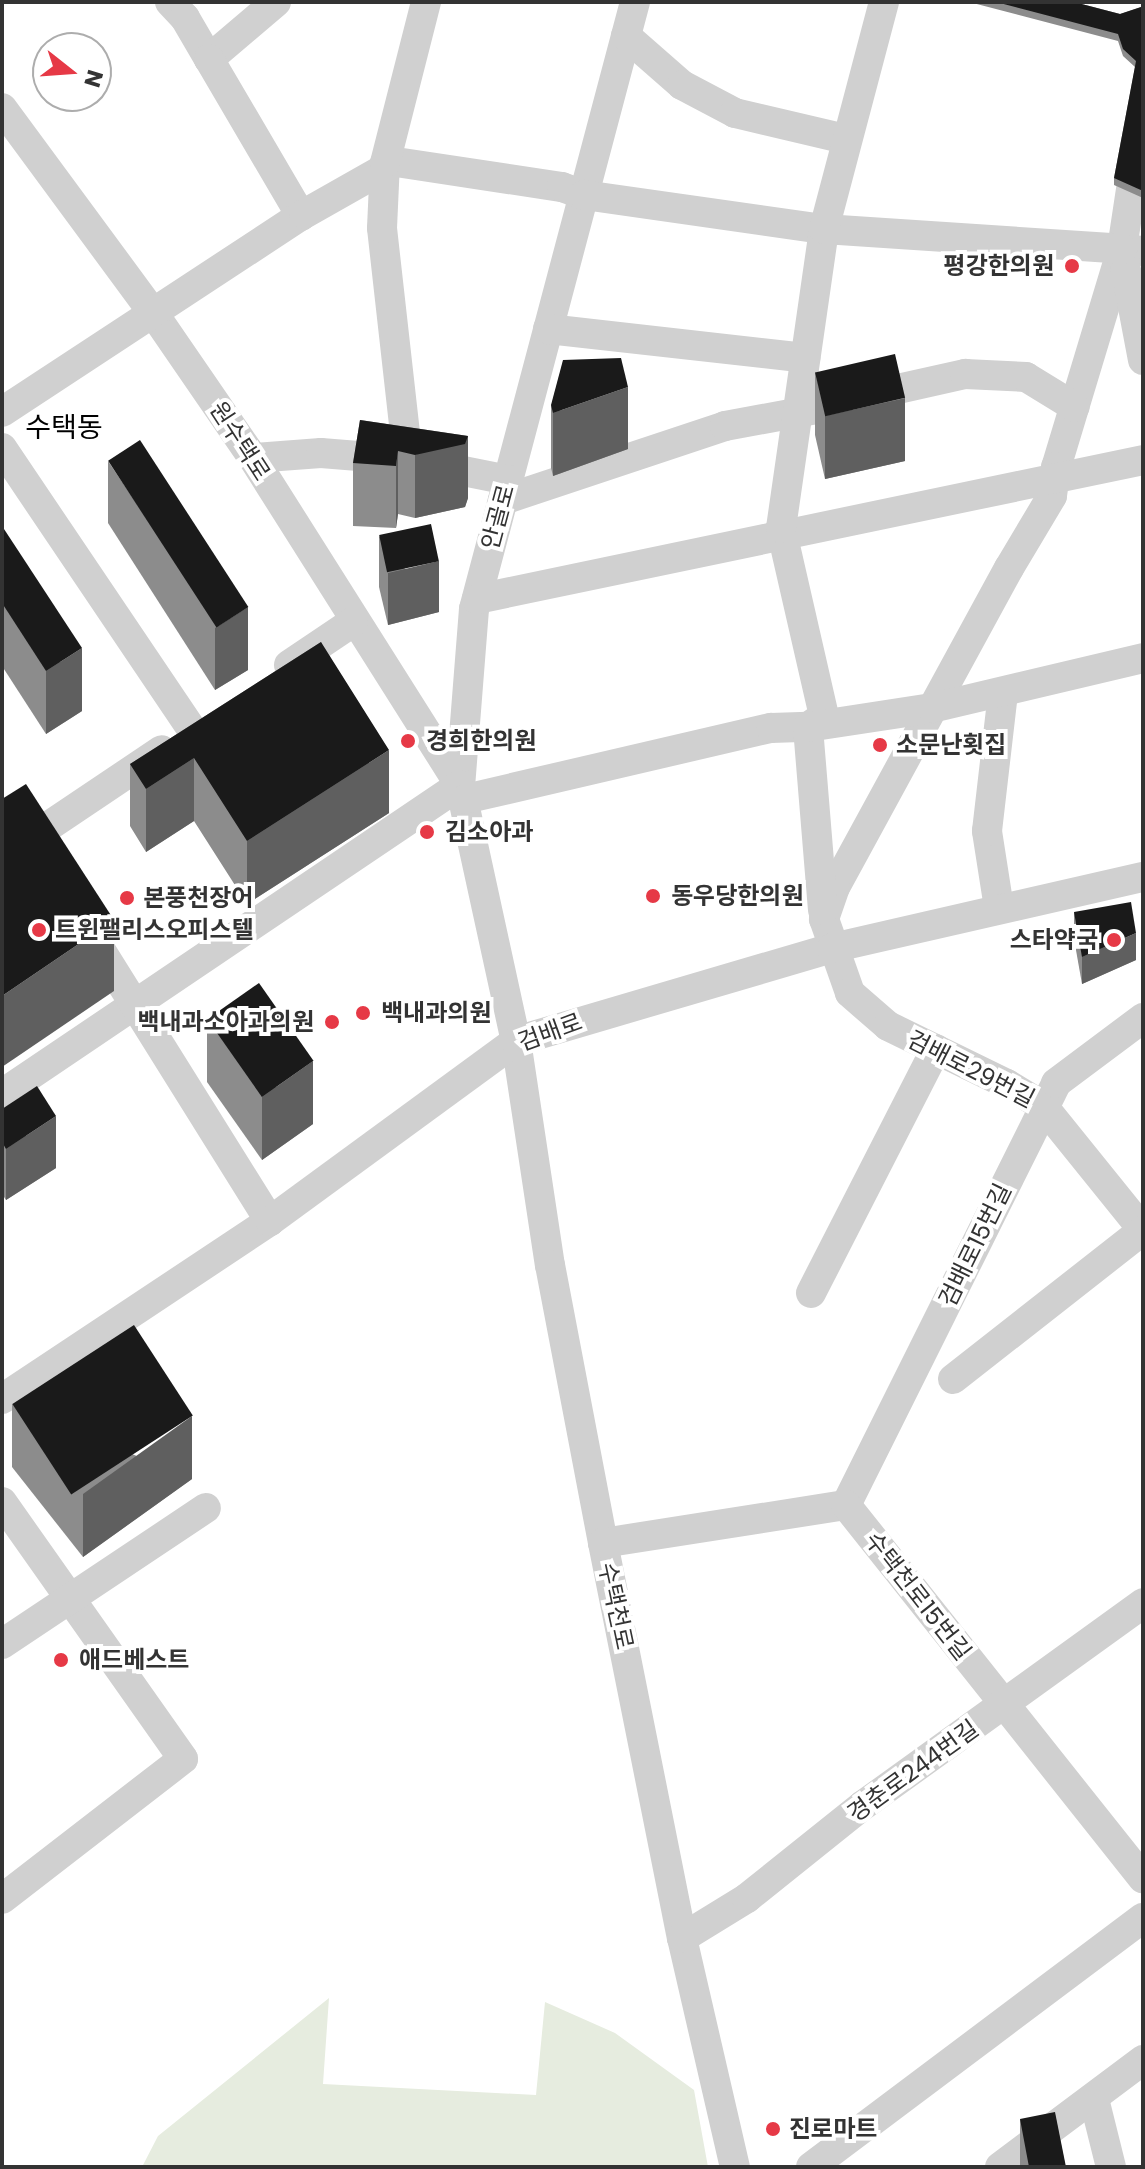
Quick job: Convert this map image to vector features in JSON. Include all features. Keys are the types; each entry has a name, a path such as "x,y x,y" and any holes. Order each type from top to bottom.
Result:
{"street":[{"path":"170,2 185,18 301,216"},
{"path":"209,59 276,2"},
{"path":"408,460 382,228 385,168 426,2"},
{"name":"안골로","path":"516,1041 462,792 477,599 635,2"},
{"path":"808,727 824,716 783,535 795,414 824,229 884,2"},
{"path":"626,36 682,85 735,113 846,139"},
{"name":"원수택로","path":"2,108 154,314 253,458 462,792"},
{"path":"1143,110 1132,250 1143,360"},
{"path":"2,412 301,216 396,162 562,187 584,195 824,229 1132,250"},
{"path":"824,919 835,887 1052,496 1075,407 1132,250"},
{"path":"548,329 805,358"},
{"path":"253,458 321,453 408,460 506,490 725,426 795,414 909,384 965,374 1026,377 1075,407"},
{"path":"2,448 204,722 2,857"},
{"path":"477,599 1143,460"},
{"path":"266,680 353,622"},
{"path":"2,1094 136,1003 462,792 771,728 808,727 932,708 1143,658"},
{"path":"999,908 987,831 1003,692"},
{"name":"검배로29번길","path":"808,727 824,919 850,993 888,1026 1007,1084 1043,1106 1143,1230 953,1379"},
{"path":"11,814 53,877"},
{"name":"검배로","path":"2,1399 270,1221 516,1041 832,948 1143,877"},
{"path":"78,915 270,1221"},
{"name":"검배로15번길","path":"846,1505 1056,1083 1143,1018"},
{"name":"수택천로","path":"516,1041 550,1265 603,1543 682,1938 735,2167"},
{"path":"811,1293 936,1049"},
{"path":"2,1502 183,1759 2,1899"},
{"path":"603,1543 846,1505"},
{"name":"수택천로15번길","path":"846,1505 1143,1878"},
{"path":"2,1644 206,1508"},
{"name":"경춘로244번길","path":"682,1938 747,1898 862,1806 1005,1706 1143,1603"},
{"path":"811,2167 1143,1918"},
{"path":"1000,2167 1143,2060"},
{"path":"1094,2099 1111,2167"}],"shaded area":[{"path":"329,1998 323,2084 536,2095 545,2002 615,2033 694,2090 708,2167 142,2167 158,2136"}],"building":[{"path":"996,2 1074,2 1120,14 1141,7 1143,2 1143,191 1114,178 1136,61 1123,49 1118,34"},
{"path":"895,354 905,398 825,416 815,372"},
{"path":"621,358 628,387 553,413 551,405 563,360"},
{"path":"360,420 468,436 465,444 415,455 398,451 396,466 353,463"},
{"path":"140,440 248,607 217,628 108,461"},
{"path":"431,524 439,561 387,572 379,535"},
{"path":"4,529 82,648 46,671 2,603"},
{"path":"321,642 389,750 247,841 194,758 146,789 130,764"},
{"path":"26,784 114,920 2,996 2,799"},
{"path":"1131,902 1136,933 1082,957 1074,912"},
{"path":"259,983 313,1061 262,1097 207,1019"},
{"path":"37,1086 56,1116 6,1149 2,1142 2,1109"},
{"path":"134,1325 193,1416 71,1495 12,1404"},
{"path":"1055,2112 1066,2167 1029,2167 1020,2119"}],"place":[{"name":"평강한의원","path":"1072,266"},
{"name":"경희한의원","path":"408,741"},
{"name":"소문난횟집","path":"880,745"},
{"name":"김소아과","path":"427,832"},
{"name":"동우당한의원","path":"653,896"},
{"name":"본풍천장어","path":"127,898"},
{"name":"트윈팰리스오피스텔","path":"39,930"},
{"name":"스타약국","path":"1114,940"},
{"name":"백내과의원","path":"363,1013"},
{"name":"백내과소아과의원","path":"332,1022"},
{"name":"애드베스트","path":"61,1660"},
{"name":"진로마트","path":"773,2129"}],"district":[{"name":"수택동","path":"64,428"}]}
